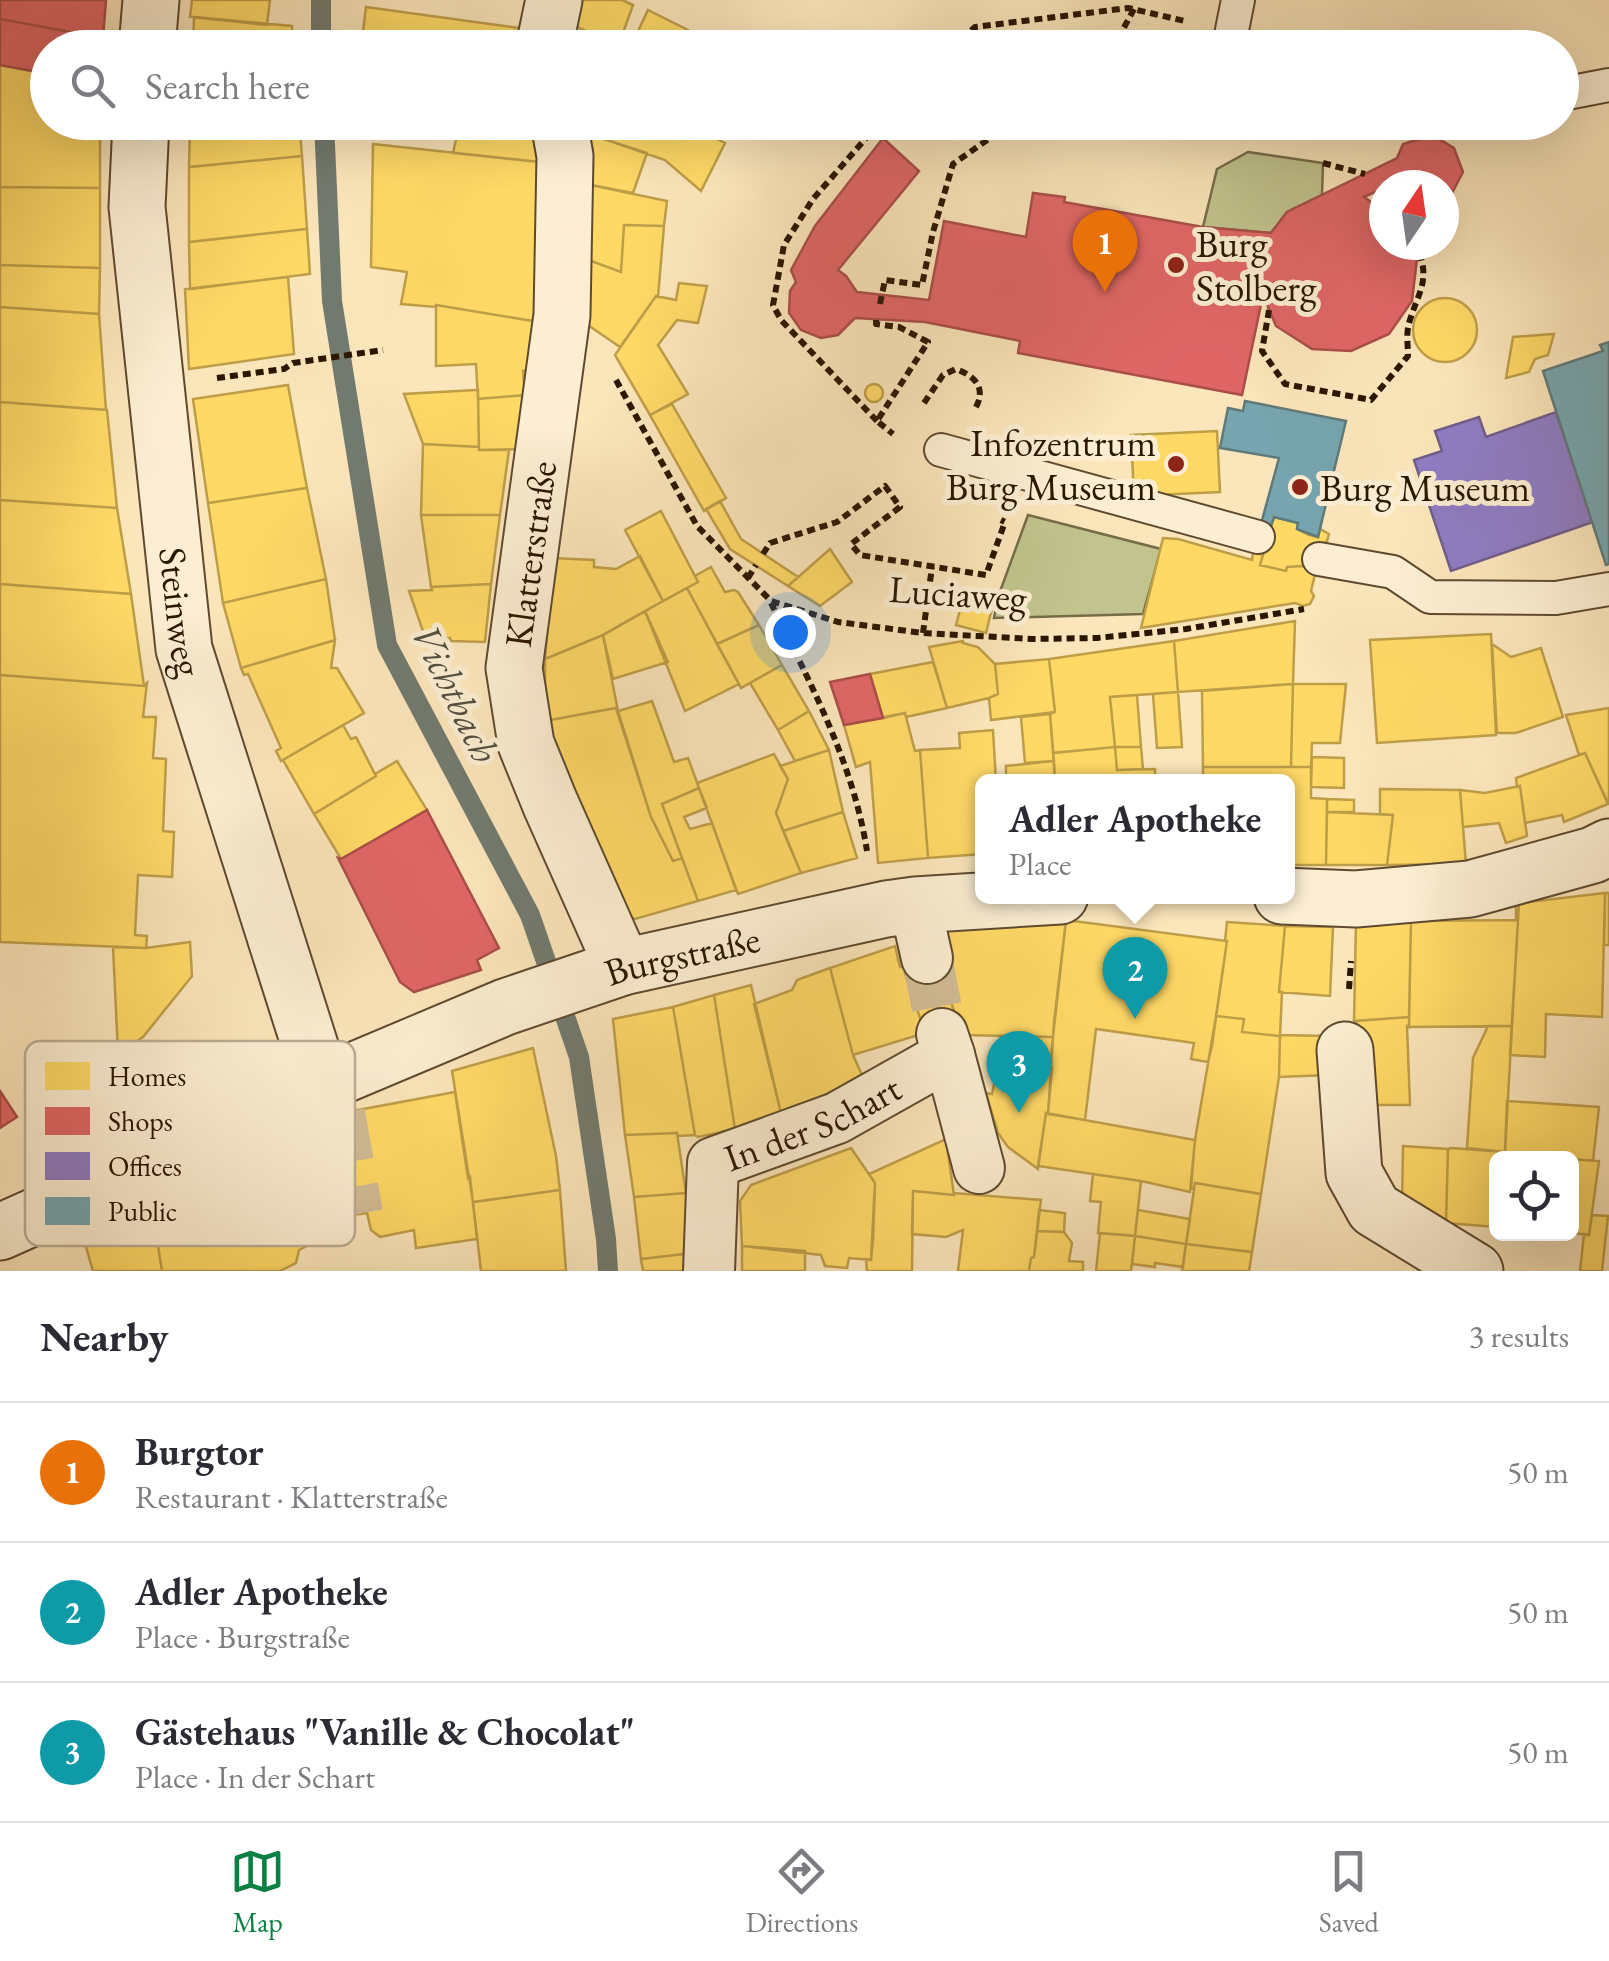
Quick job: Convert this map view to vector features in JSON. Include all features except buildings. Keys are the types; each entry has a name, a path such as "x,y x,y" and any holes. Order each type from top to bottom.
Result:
{"street":[{"path":"148,30 151,0"},
{"path":"548,30 554,0"},
{"name":"Steinweg","path":"141,140 137,207 184,649 315,1041"},
{"name":"Klatterstraße","path":"563,140 562,315 514,668 526,744 602,974"},
{"path":"1295,897 1356,899 1470,890 1593,856 1609,847"},
{"name":"Burgstraße","path":"355,1081 505,1007 602,974 915,905 975,901"},
{"path":"915,905 927,958"},
{"name":"In der Schart","path":"709,1271 713,1163 837,1118 946,1044 979,1168"},
{"path":"1345,1050 1354,1173 1374,1209 1475,1271"},
{"name":"Burgstraße","path":"0,1232 25,1221"}],"lane":[{"path":"1579,91 1609,85"},
{"path":"941,450 1258,536"},
{"path":"1319,558 1393,572 1430,598 1556,598 1609,589"}],"path":[{"path":"972,30 1128,8 1235,26"},
{"path":"1122,30 1134,9"},
{"path":"864,140 813,199 784,245 774,304 781,320 877,421"},
{"path":"880,304 885,280 922,285 952,164 987,140"},
{"path":"1324,163 1365,174"},
{"path":"1269,310 1262,350 1284,384 1371,400 1408,356 1408,328 1422,291 1423,260"},
{"path":"876,320 876,324 900,327 928,342 900,385"},
{"path":"156,387 383,350"},
{"name":"Luciaweg","path":"608,364 697,526 770,601 838,622 924,633 1032,639 1098,638 1186,629 1308,608"},
{"path":"763,554 770,543 837,522 885,486 900,508 852,544 860,555 986,575 1005,522 989,517"},
{"path":"748,578 756,566"},
{"path":"924,633 932,567"},
{"path":"770,601 824,710 864,831"},
{"path":"1345,1050 1356,899"}],"green space":[{"path":"1248,152 1323,163 1322,195 1287,212 1271,233 1203,227 1217,169"},
{"path":"1028,515 1161,549 1143,614 994,618"}],"waterway":[{"name":"Vichtbach","path":"321,0 321,30"},
{"name":"Vichtbach","path":"325,140 332,301 387,645 530,915 579,1057 608,1271"}],"tunnel":[{"path":"927,958 942,1034"},
{"path":"355,1197 358,1214"}],"place":[{"name":"Burg Stolberg","path":"1176,265"},
{"name":"Burgtor","path":"1105,292"},
{"name":"Infozentrum Burg Museum","path":"1176,464"},
{"name":"Burg Museum","path":"1300,487"},
{"name":"Adler Apotheke","path":"1135,1019"},
{"name":"Gästehaus \"Vanille & Chocolat\"","path":"1019,1113"}]}
